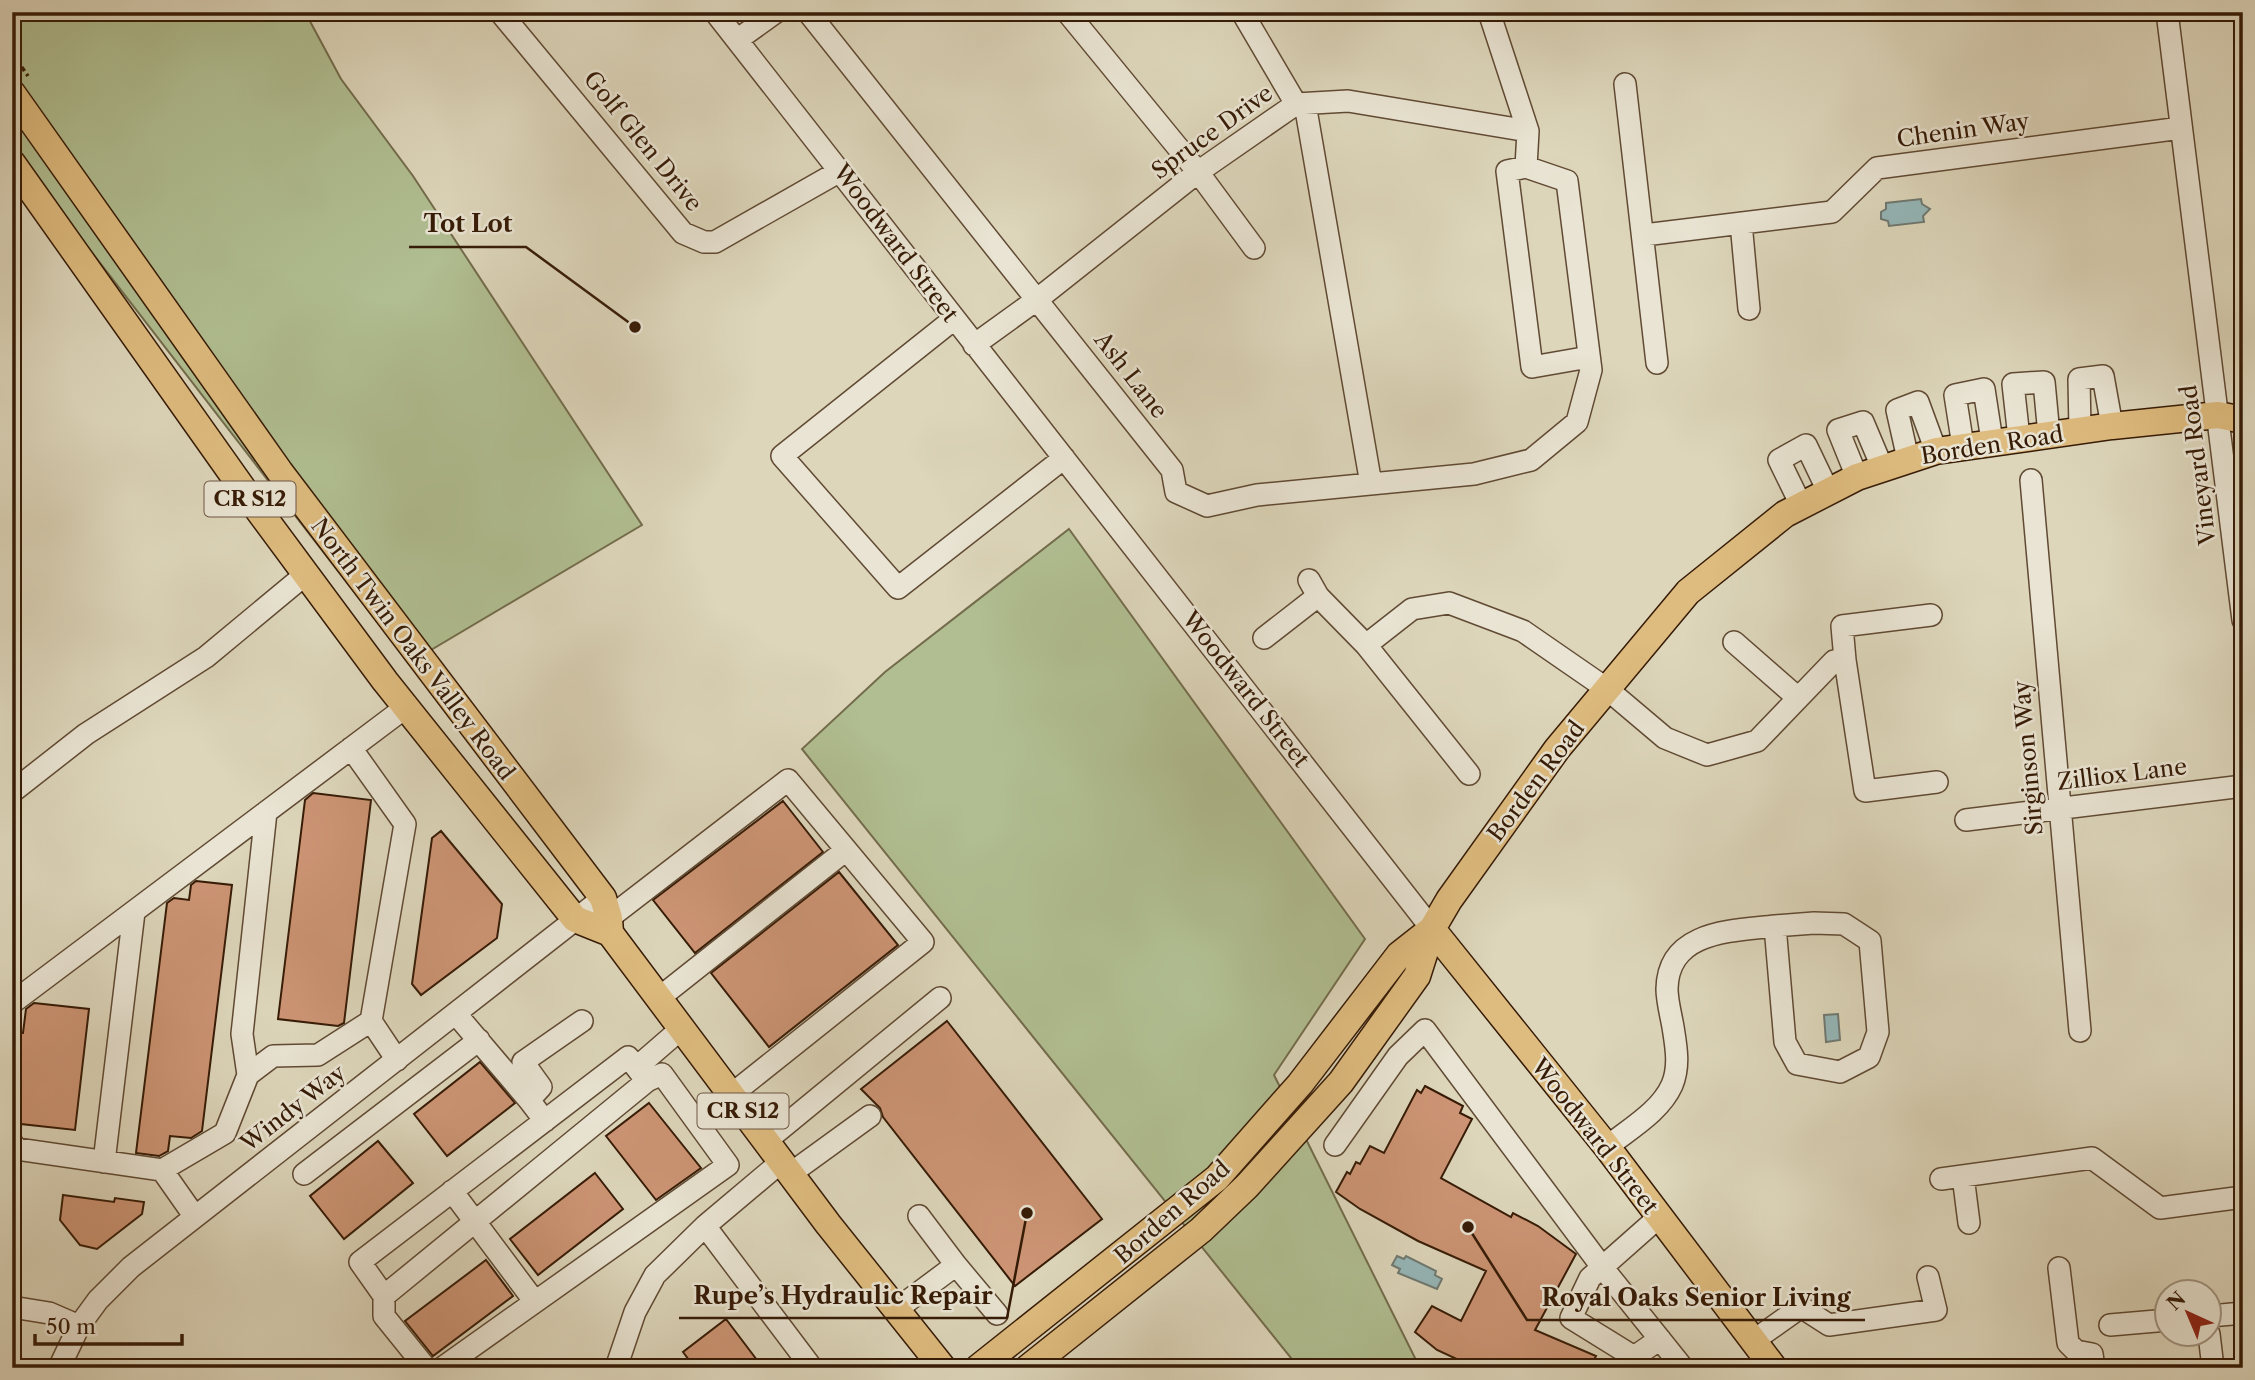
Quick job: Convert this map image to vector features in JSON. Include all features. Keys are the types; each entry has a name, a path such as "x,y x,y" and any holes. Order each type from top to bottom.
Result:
{"main road":[{"name":"North Twin Oaks Valley Road","path":"12,93 280,472 607,916 659,998 779,1159 943,1368"},
{"name":"North Twin Oaks Valley Road","path":"12,163 306,574 406,707 575,919 607,916"},
{"name":"Borden Road","path":"978,1368 1149,1235 1217,1178 1280,1108 1399,955 1432,929 1449,900 1557,750 1688,592 1785,514 1857,477 1936,451 2112,426 2230,417 2243,401"},
{"path":"1028,1368 1165,1259 1247,1186 1299,1130 1340,1082 1417,976 1432,929"},
{"name":"Woodward Street","path":"1432,929 1607,1147 1774,1368"}],"street":[{"name":"Golf Glen Drive","path":"500,12 580,104 683,233 704,242 715,242 840,171"},
{"name":"Woodward Street","path":"715,12 1432,929"},
{"path":"737,40 776,12"},
{"name":"Ash Lane","path":"808,12 1039,298 1172,470 1176,492 1207,506 1257,495 1474,474 1531,460 1577,422 1591,370 1589,357"},
{"path":"1067,12 1198,172 1254,248"},
{"path":"1242,12 1301,104 1371,484"},
{"path":"1489,12 1528,131 1526,167"},
{"name":"Vineyard Road","path":"2167,12 2181,128 2230,417 2243,620"},
{"path":"1625,84 1657,363"},
{"name":"Spruce Drive","path":"974,345 1039,298 1198,172 1301,104 1348,101 1528,131"},
{"name":"Chenin Way","path":"1644,235 1832,212 1877,168 2181,128"},
{"path":"1526,167 1567,181 1589,357 1532,367 1507,171 1526,167"},
{"path":"1741,223 1749,309"},
{"path":"954,320 782,456 898,588 1063,458"},
{"path":"2080,430 2079,379 2103,376 2112,426"},
{"path":"2020,438 2013,384 2044,382 2049,435"},
{"path":"1963,446 1955,395 1984,389 1993,442"},
{"path":"1908,459 1897,410 1918,402 1936,451"},
{"path":"1857,477 1838,430 1863,422 1882,467"},
{"path":"1801,505 1779,460 1806,445 1828,491"},
{"name":"Sirginson Way","path":"2031,480 2058,809 2080,1031"},
{"path":"12,792 86,734 206,657 306,574"},
{"path":"1264,638 1314,588 1366,646 1469,774"},
{"path":"1366,646 1412,608 1449,603 1523,631 1607,690 1665,738 1707,755 1757,741 1834,661 1845,660"},
{"path":"1931,615 1842,626 1866,791 1937,782"},
{"path":"1734,642 1798,698"},
{"path":"12,1003 406,707"},
{"path":"351,748 405,824 371,1021 397,1060"},
{"path":"607,916 788,780 923,942 731,1095"},
{"name":"Zilliox Lane","path":"1966,820 2243,786"},
{"path":"12,1143 17,1149 162,1170 225,1133 248,1075 242,1034 265,812"},
{"path":"659,998 846,850"},
{"path":"104,1162 134,912"},
{"name":"Windy Way","path":"59,1368 79,1326 131,1267 575,919"},
{"path":"1607,1147 1659,1105 1672,1084 1678,1056 1667,991 1668,978 1680,954 1692,942 1712,933 1775,926 1844,924 1870,941 1878,1032 1869,1058 1840,1072 1797,1064 1785,1042 1775,926"},
{"path":"615,1368 635,1312 655,1275 779,1159 940,998"},
{"path":"456,1014 545,1121"},
{"path":"248,1075 273,1056 318,1055 371,1021"},
{"path":"529,1100 541,1087 523,1062 582,1021"},
{"path":"384,1296 475,1222 642,1074 682,1028"},
{"path":"1335,1145 1398,1056 1425,1030 1602,1267 1683,1368"},
{"path":"304,1174 479,1040"},
{"path":"426,1368 384,1316 384,1296 360,1262 628,1057 642,1074"},
{"path":"442,1368 728,1166 662,1073 642,1074"},
{"path":"367,1083 388,1110"},
{"path":"779,1159 870,1116"},
{"path":"1941,1179 2092,1158 2160,1208 2243,1197"},
{"path":"162,1170 195,1217"},
{"path":"1963,1176 1969,1223"},
{"path":"452,1191 535,1302"},
{"path":"919,1216 997,1314"},
{"path":"1659,1217 1590,1278 1571,1318 1634,1357 1660,1339"},
{"path":"705,1226 812,1368"},
{"path":"897,1309 956,1265"},
{"path":"2059,1268 2068,1343 2076,1351 2092,1354 2094,1368"},
{"path":"1753,1341 1801,1307 1829,1325 1936,1310 1928,1277"},
{"path":"12,1307 49,1313 79,1326"},
{"path":"2224,1315 2243,1313"},
{"path":"2110,1325 2154,1321"},
{"path":"2211,1348 2213,1368"}],"green space":[{"path":"12,12 305,12 341,79 413,176 642,525 409,663 12,149"},
{"path":"1069,529 1365,939 1274,1075 1416,1360 1431,1368 1299,1368 802,749 885,672"}],"water":[{"path":"1921,199 1922,204 1930,209 1923,216 1924,222 1889,226 1888,221 1881,219 1886,203"},
{"path":"1838,1014 1840,1040 1826,1042 1824,1015"},
{"path":"1397,1256 1404,1259 1406,1256 1436,1271 1435,1275 1442,1279 1437,1289 1398,1273 1400,1269 1392,1265"}],"building":[{"path":"313,793 371,800 344,1023 338,1026 278,1019 305,800"},
{"path":"783,801 823,852 695,953 653,900"},
{"path":"441,831 502,904 497,938 421,995 412,984 432,838"},
{"path":"839,872 898,945 769,1047 711,973"},
{"path":"196,881 232,885 202,1131 191,1138 170,1136 168,1151 159,1156 136,1153 167,903 174,898 189,900 191,885"},
{"path":"34,1003 89,1009 75,1130 12,1123 15,1094 12,1094 12,1032 23,1033 26,1009"},
{"path":"947,1021 1102,1219 1015,1286 883,1117 880,1108 861,1089"},
{"path":"480,1062 515,1103 447,1156 414,1114"},
{"path":"1425,1086 1463,1106 1460,1113 1472,1119 1441,1178 1511,1217 1513,1213 1538,1226 1576,1254 1535,1330 1596,1356 1590,1368 1476,1368 1437,1350 1415,1332 1432,1306 1461,1321 1486,1271 1418,1241 1360,1209 1336,1192 1347,1172 1350,1174 1356,1162 1360,1164 1370,1146 1384,1153 1417,1090 1421,1093"},
{"path":"649,1103 701,1168 656,1200 606,1136"},
{"path":"378,1141 413,1183 344,1239 310,1196"},
{"path":"595,1173 623,1209 538,1275 510,1239"},
{"path":"63,1195 114,1202 115,1198 144,1202 142,1214 97,1249 80,1245 60,1220"},
{"path":"486,1260 513,1296 433,1356 405,1321"},
{"path":"726,1319 763,1368 695,1368 683,1352"}],"place":[{"name":"Tot Lot","path":"635,327"},
{"name":"Rupe’s Hydraulic Repair","path":"1027,1213"},
{"name":"Royal Oaks Senior Living","path":"1468,1227"}]}
